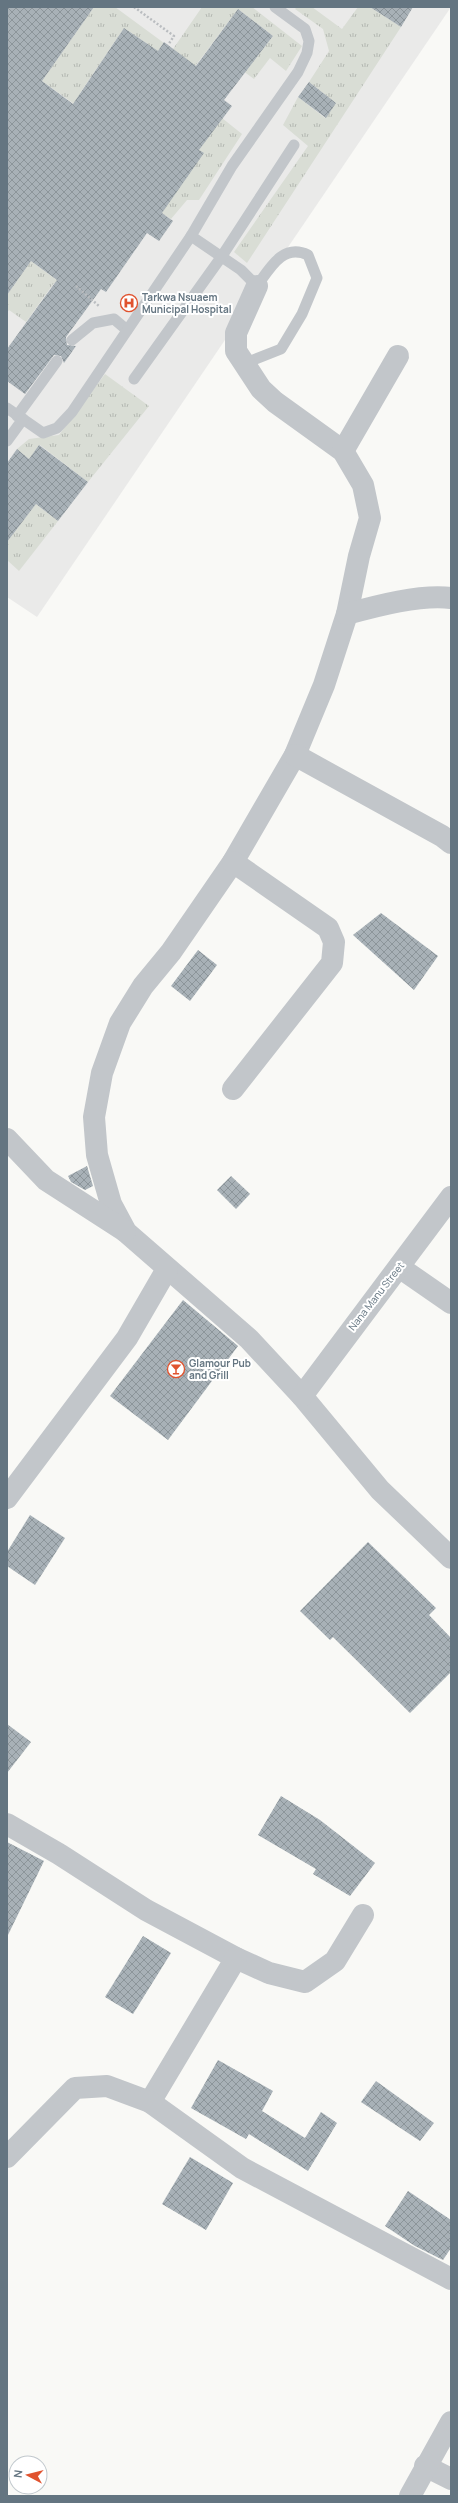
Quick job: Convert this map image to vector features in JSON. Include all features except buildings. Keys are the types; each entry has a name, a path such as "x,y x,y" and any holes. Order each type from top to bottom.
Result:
{"street":[{"path":"126,1232 111,1204 97,1155 94,1117 102,1073 120,1023 143,986 171,952 233,862 295,755 324,685 347,614 359,556 370,518 363,485 343,451 275,402 261,389 243,364 236,351 236,333 257,286"},
{"path":"343,451 398,356"},
{"path":"347,614 373,607 440,596 451,598"},
{"path":"295,755 442,836 451,843"},
{"path":"233,862 328,928 334,942 332,963 233,1089"},
{"path":"7,1139 46,1180 126,1232 167,1269 250,1339 302,1396 380,1490 451,1558"},
{"name":"Nana Manu Street","path":"302,1396 451,1197"},
{"path":"399,1267 451,1303"},
{"path":"7,1498 127,1338 167,1269"},
{"path":"7,1824 59,1854 146,1910 236,1958 269,1973 305,1982 335,1962 362,1915"},
{"path":"150,2102 236,1958"},
{"path":"7,2157 75,2088 107,2086 150,2102 242,2168 451,2279"},
{"path":"410,2496 425,2466 451,2422"},
{"path":"425,2466 451,2479"}],"lane":[{"path":"7,408 42,433 57,428 72,412 191,236 232,166 298,72 307,54 309,41 305,29 274,7"},
{"path":"134,379 222,256 294,145"},
{"path":"191,236 241,270 257,286 275,260 290,251 300,251 308,255 317,278 302,314 281,350 243,364"},
{"path":"72,340 93,323 114,319 127,330"},
{"path":"7,441 20,417 57,361"}],"path":[{"path":"134,7 174,36 168,45"},
{"path":"76,286 114,319"}],"shaded area":[{"name":"Tarkwa Nsuaem Municipal Hospital","path":"7,7 451,7 37,617 7,597"}],"green space":[{"path":"94,7 115,7 164,43 105,126 42,81","holes":["124,28 152,47 109,113 80,93"]},
{"path":"202,7 252,7 302,46 286,71 270,58 254,79 239,68 257,57 273,36 238,9 172,97 173,49"},
{"path":"297,7 312,7 342,29 358,7 378,7 376,11 401,27 247,263 234,252 308,146 283,125 298,97 325,118 336,103 309,82 329,51 323,29 295,9"},
{"path":"222,118 242,134 199,200 187,200 171,219 162,213 177,134"},
{"path":"31,261 62,284 60,287 54,283 26,322 9,310 7,313 7,295"},
{"path":"105,374 149,406 88,482 40,445 29,459 17,449 29,439 59,435"},
{"path":"36,504 58,521 19,571 7,560 7,542"}],"place":[{"name":"Tarkwa Nsuaem Municipal Hospital","path":"129,303"},
{"name":"Glamour Pub and Grill","path":"176,1369"}]}
